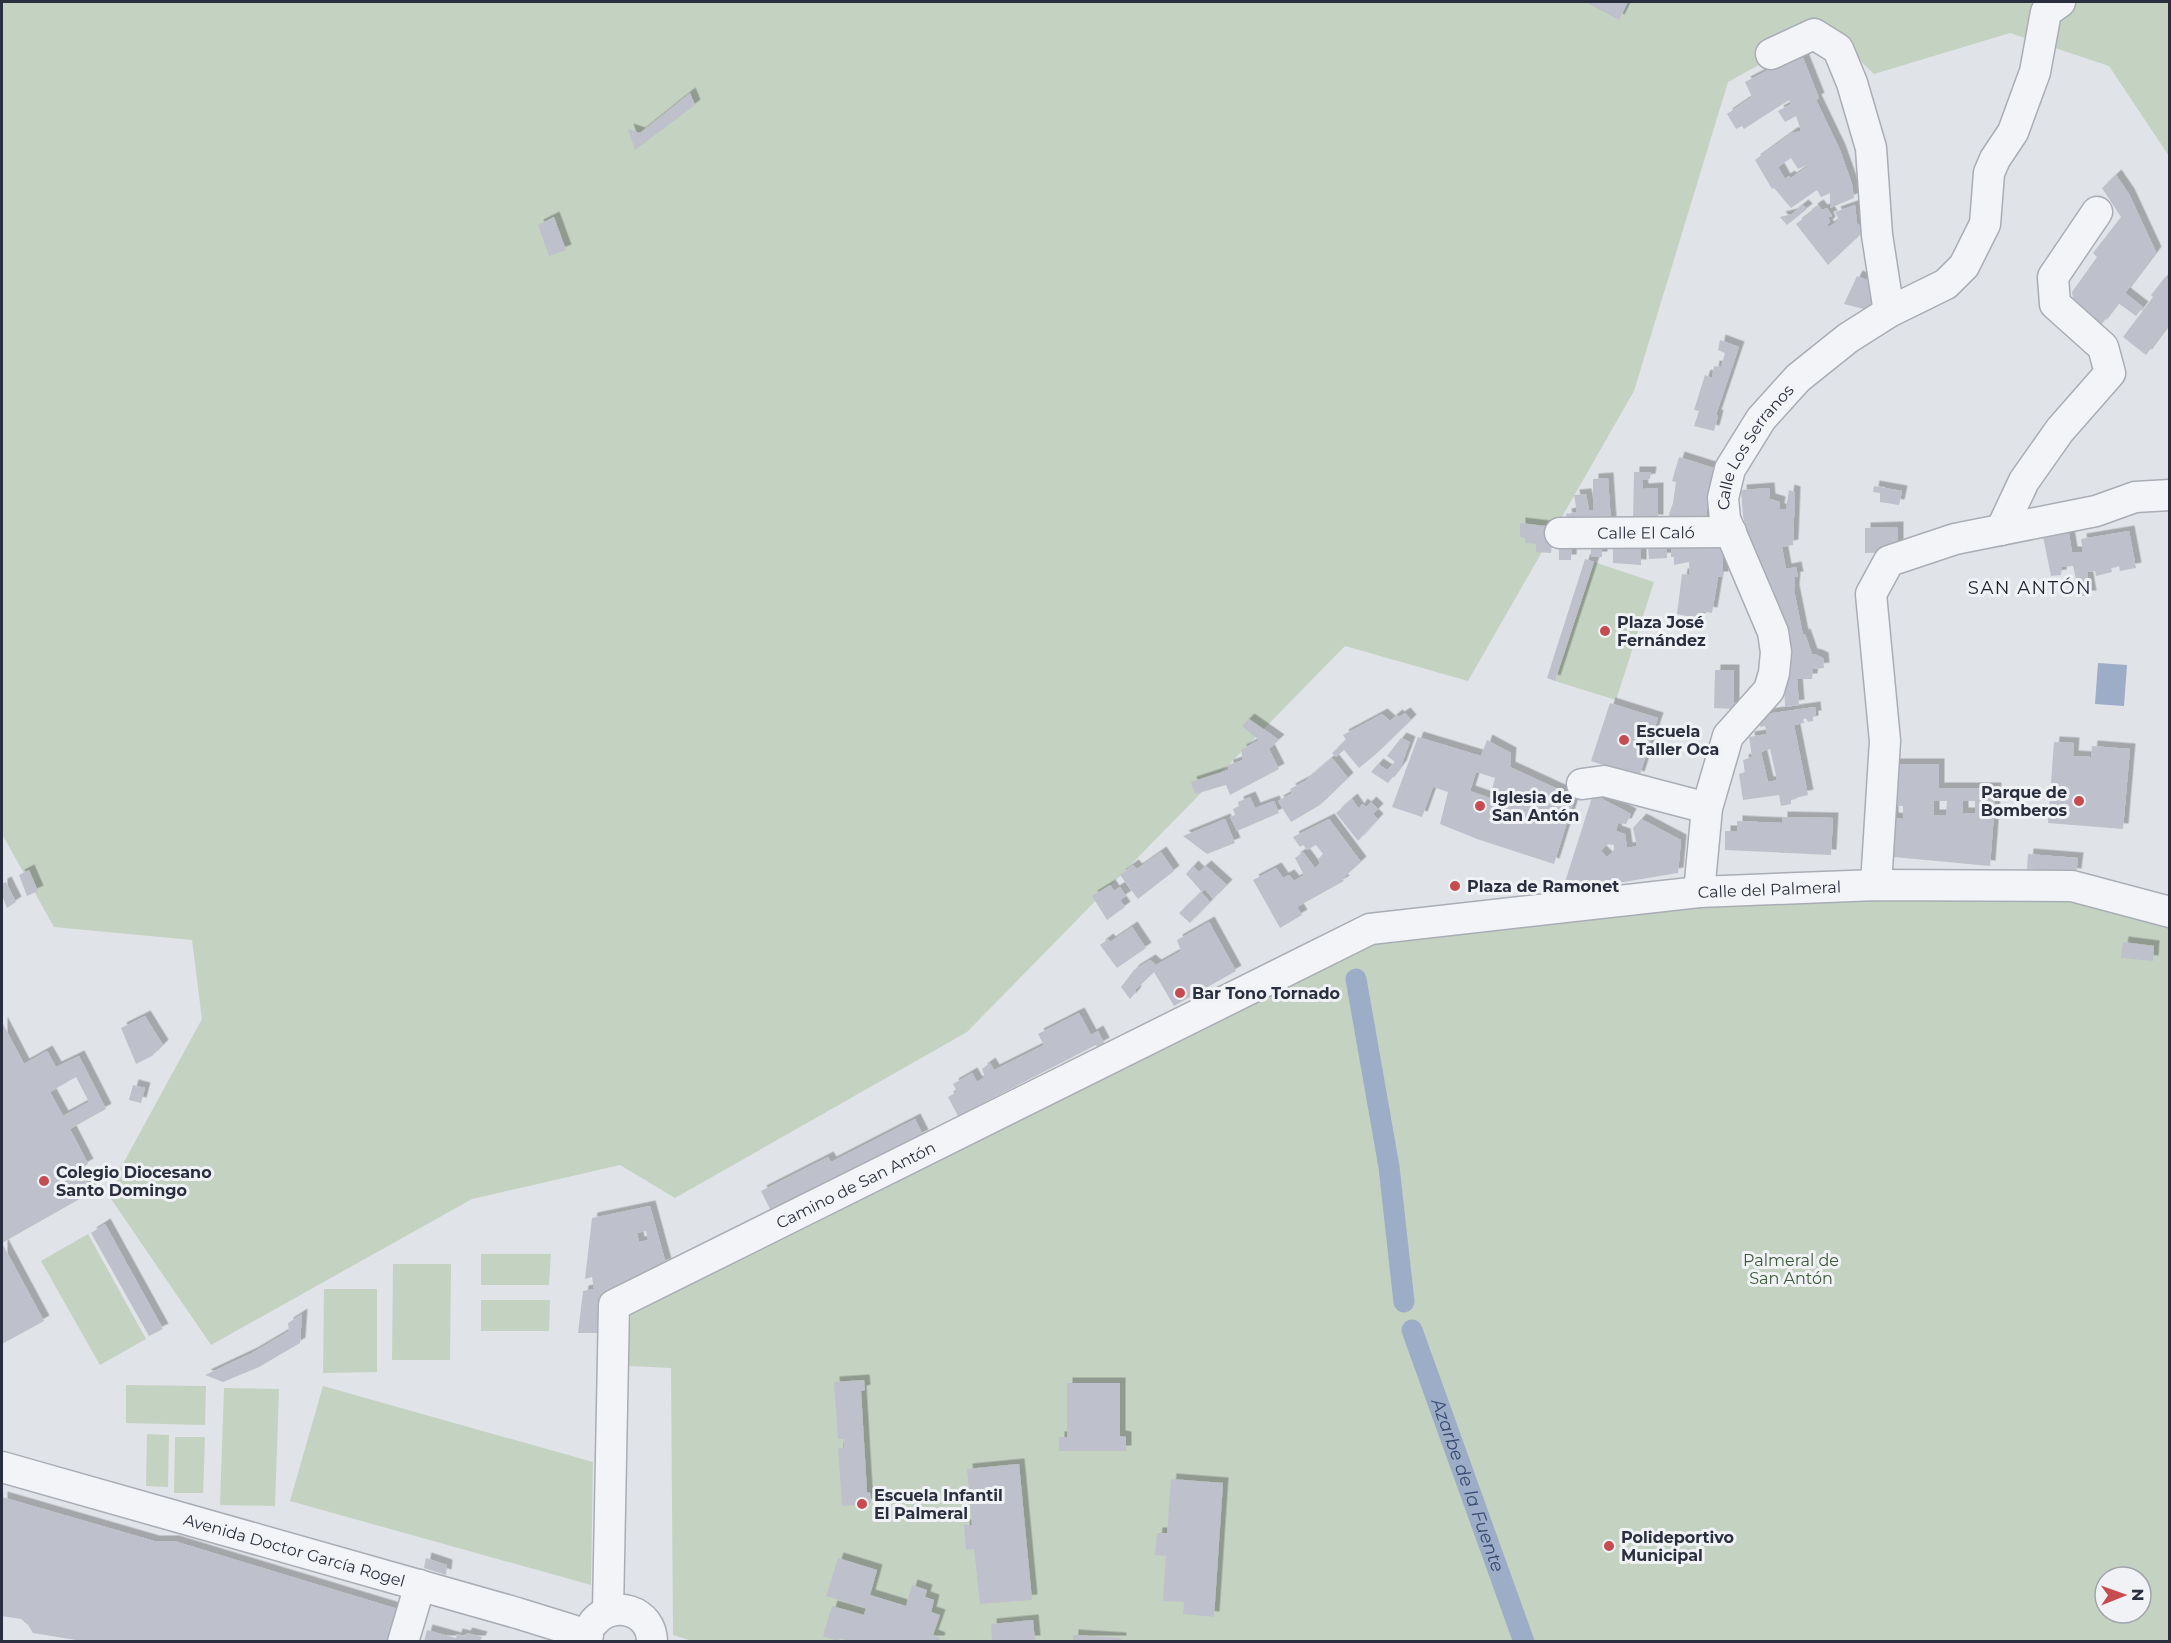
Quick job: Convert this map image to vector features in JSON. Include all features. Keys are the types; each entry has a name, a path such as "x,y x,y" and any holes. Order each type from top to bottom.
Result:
{"street":[{"name":"Calle Los Serranos","path":"1699,892 1707,807 1728,736 1768,690 1774,673 1776,652 1773,632 1725,519 1724,498 1730,469 1761,419 1798,378 1821,357 1889,312 1946,284 1964,266 1985,224 1989,173 1995,159 2013,132 2035,72 2046,12 2060,2"},
{"path":"1771,54 1814,34 1838,49 1852,83 1871,148 1877,235 1889,312"},
{"path":"2001,530 2024,481 2060,430 2110,373 2103,347 2055,304 2053,277 2097,212"},
{"path":"1876,885 1885,741 1871,594 1889,561 1955,539 2097,512 2135,497 2169,495"},
{"name":"Calle El Caló","path":"1560,533 1731,532"},
{"path":"1582,784 1604,781 1707,807"},
{"name":"Calle del Palmeral","path":"1370,929 1699,892 1876,885 2072,886 2169,912"},
{"name":"Camino de San Antón","path":"608,1611 614,1305 1370,929"},
{"name":"Avenida Doctor García Rogel","path":"2,1467 420,1585 588,1638"},
{"path":"403,1641 420,1585"},
{"path":"588,1638 592,1625 599,1617 608,1611 626,1609 642,1617 652,1632 652,1641"}],"green space":[{"path":"2,2 2169,2 2169,156 2109,66 2010,33 1874,74 1826,28 1728,82 1634,391 1468,681 1345,646 967,1032 675,1198 620,1165 472,1199 211,1345 107,1193 202,1019 192,940 54,927 2,834"},
{"name":"Plaza José Fernández","path":"1594,562 1654,582 1616,700 1555,681"},
{"name":"Palmeral de San Antón","path":"1780,895 2074,898 2169,923 2169,1641 692,1641 673,1635 671,1368 628,1366 631,1307 1368,936"},
{"path":"88,1234 146,1339 100,1365 41,1261"},
{"path":"481,1254 551,1254 549,1285 481,1285"},
{"path":"393,1264 451,1264 450,1360 392,1360"},
{"path":"324,1289 377,1289 377,1372 323,1373"},
{"path":"481,1300 550,1300 549,1331 481,1331"},
{"path":"126,1385 206,1386 205,1425 126,1423"},
{"path":"323,1386 593,1462 591,1585 290,1501"},
{"path":"224,1388 279,1389 275,1506 220,1505"},
{"path":"147,1434 169,1435 168,1487 146,1486"},
{"path":"175,1437 205,1437 203,1493 174,1493"}],"water":[{"path":"2098,663 2127,665 2124,706 2095,704"}],"building":[{"path":"1585,2 1628,2 1619,20"},
{"path":"1801,53 1819,98 1816,100 1840,150 1852,184 1854,198 1830,208 1830,193 1821,197 1817,190 1791,208 1774,188 1772,189 1755,160 1792,133 1801,131 1796,116 1785,122 1778,111 1791,104 1789,100 1744,129 1742,126 1736,129 1727,114 1752,97 1745,82","holes":["1791,158 1798,169 1807,165 1791,178 1789,176 1785,179 1778,167"]},
{"path":"690,93 695,105 635,150 628,129 640,133"},
{"path":"2116,175 2129,194 2156,252 2125,293 2143,307 2136,316 2118,303 2101,325 2074,305 2072,292 2097,257 2093,253 2121,217 2102,188"},
{"path":"1803,205 1807,209 1787,225 1780,217 1792,214"},
{"path":"1818,205 1822,210 1827,208 1832,216 1828,217 1829,227 1839,220 1835,212 1855,205 1857,223 1864,231 1828,265 1796,224"},
{"path":"554,217 566,250 549,256 538,225"},
{"path":"1857,276 1873,282 1871,311 1844,304"},
{"path":"2166,276 2169,282 2169,324 2146,355 2123,337"},
{"path":"1720,340 1739,347 1716,415 1718,416 1714,431 1694,426 1699,411 1694,410 1705,375 1712,378 1714,366 1721,367 1725,353 1718,350"},
{"path":"1679,457 1720,470 1707,509 1706,527 1671,522 1669,514 1676,482 1672,481"},
{"path":"1634,472 1651,472 1650,479 1642,480 1643,489 1658,488 1658,520 1633,520"},
{"path":"1608,478 1611,522 1568,527 1566,514 1577,512 1574,495 1586,494 1589,510 1593,510 1593,479"},
{"path":"1874,486 1902,491 1899,505 1880,502 1880,493 1873,492"},
{"path":"1769,488 1770,499 1780,502 1779,509 1786,509 1789,490 1795,492 1793,545 1782,547 1786,569 1796,567 1798,577 1795,577 1794,590 1803,635 1805,634 1812,654 1823,658 1824,668 1813,669 1812,679 1797,679 1799,705 1785,707 1784,679 1743,516 1741,490"},
{"path":"1520,523 1554,527 1551,553 1536,552 1536,544 1525,543 1525,538 1520,537"},
{"path":"1898,527 1898,552 1865,553 1865,528"},
{"path":"2068,528 2072,552 2083,552 2081,539 2129,531 2136,568 2120,571 2119,566 2111,568 2112,572 2096,576 2095,571 2087,572 2091,596 2080,596 2073,566 2062,567 2061,575 2051,576 2042,532"},
{"path":"1613,534 1667,534 1667,558 1649,559 1648,547 1641,546 1641,565 1613,563"},
{"path":"1591,538 1602,538 1602,557 1591,557"},
{"path":"1723,540 1723,577 1718,577 1712,613 1702,611 1700,619 1677,614 1682,574 1690,575 1689,562 1674,565 1671,549"},
{"path":"1559,542 1572,543 1571,560 1559,560"},
{"path":"1585,559 1594,562 1555,681 1547,678"},
{"path":"1715,670 1734,670 1734,709 1714,708"},
{"name":"Escuela Taller Oca","path":"1610,703 1658,718 1639,777 1591,761"},
{"path":"1815,707 1816,716 1813,716 1813,721 1808,722 1806,718 1803,718 1804,723 1794,725 1808,795 1791,799 1791,804 1781,806 1779,795 1743,800 1739,774 1745,772 1743,760 1752,757 1749,737 1767,734 1765,726 1760,727 1758,715","holes":["1770,749 1777,780 1768,782 1761,752"]},
{"path":"1405,713 1411,720 1359,768 1344,750 1336,757 1332,753 1346,740 1343,735 1382,714 1390,721 1397,715 1399,717"},
{"path":"1249,719 1279,740 1269,749 1279,769 1230,795 1226,785 1195,794 1191,782 1228,770 1228,765 1243,760 1241,750 1259,740 1242,726"},
{"name":"Iglesia de San Antón","path":"1418,737 1481,756 1487,740 1511,753 1510,767 1575,797 1554,864 1477,839 1440,824 1448,792 1433,787 1422,817 1392,807","holes":["1476,772 1495,778 1490,798 1470,791"]},
{"path":"1401,738 1410,742 1401,766 1388,783 1371,772 1378,764 1387,770 1395,762 1387,756"},
{"path":"2054,742 2074,743 2073,756 2091,757 2092,746 2130,749 2123,829 2048,823"},
{"path":"1332,758 1348,778 1320,805 1291,822 1278,801 1292,793 1290,789 1305,781"},
{"path":"1874,764 1939,764 1939,788 1996,788 1990,866 1872,855","holes":["1934,801 1947,801 1946,815 1934,815","1963,801 1975,801 1975,813 1963,813","1893,806 1903,806 1903,819 1893,818"]},
{"path":"1593,794 1631,814 1626,824 1618,823 1616,831 1625,834 1627,848 1637,846 1633,828 1641,819 1681,840 1678,873 1569,891 1564,885","holes":["1607,844 1614,845 1614,851 1607,857 1601,851"]},
{"path":"1250,797 1255,808 1274,801 1279,813 1237,831 1230,817 1235,815 1233,809 1239,806 1238,802"},
{"path":"1352,799 1359,809 1362,804 1366,807 1371,802 1378,809 1373,814 1378,819 1358,841 1336,813"},
{"path":"1782,817 1833,818 1831,855 1725,850 1725,831 1737,831 1737,821 1782,823"},
{"path":"1225,819 1235,843 1207,854 1183,836"},
{"path":"1329,819 1361,862 1342,879 1344,881 1297,907 1302,915 1280,928 1253,880 1276,868 1283,878 1289,875 1294,881 1304,875 1295,858 1303,852 1315,868 1320,863 1318,859 1323,854 1316,845 1307,850 1303,845 1300,847 1293,837"},
{"path":"1161,852 1174,871 1138,899 1120,875 1133,865 1137,869"},
{"path":"2028,854 2078,858 2076,874 2027,869"},
{"path":"1193,866 1199,872 1206,866 1227,885 1213,899 1205,889 1202,892 1186,874"},
{"path":"29,870 38,891 27,896 19,875"},
{"path":"6,882 16,902 7,908 2,895 2,884"},
{"path":"1110,885 1114,891 1120,887 1126,896 1120,900 1125,907 1107,920 1092,896"},
{"path":"1201,892 1210,902 1190,923 1179,913"},
{"path":"1209,922 1236,971 1174,1006 1154,972 1135,990 1136,992 1130,999 1121,987 1134,970 1150,960 1156,965 1181,951 1177,940"},
{"path":"1132,927 1146,948 1117,968 1100,945 1108,939 1110,942"},
{"path":"2123,942 2154,946 2153,961 2121,958"},
{"path":"1079,1013 1091,1035 1098,1031 1104,1043 958,1116 948,1097 957,1092 953,1084 972,1073 977,1082 985,1077 982,1069 990,1063 994,1070 1044,1045 1038,1034"},
{"path":"145,1016 163,1045 152,1056 136,1064 121,1028"},
{"name":"Colegio Diocesano Santo Domingo","path":"2,1022 24,1064 47,1051 56,1067 79,1056 106,1109 70,1129 88,1164 79,1169 92,1192 2,1243","holes":["76,1077 89,1102 63,1116 50,1092"]},
{"path":"133,1085 145,1088 141,1103 129,1100"},
{"path":"915,1119 923,1135 772,1213 761,1191 828,1157 831,1162"},
{"path":"650,1206 666,1264 657,1267 658,1270 599,1333 578,1333 583,1291 594,1289 592,1277 585,1279 592,1218","holes":["646,1231 648,1240 639,1242 637,1233"]},
{"path":"105,1224 163,1329 149,1336 91,1233"},
{"path":"2,1243 44,1321 2,1344"},
{"path":"302,1314 300,1343 259,1367 223,1382 205,1375 252,1353 289,1331 288,1323"},
{"path":"864,1380 865,1390 861,1391 867,1492 870,1493 871,1504 842,1506 838,1448 844,1448 844,1439 838,1439 834,1382"},
{"path":"1067,1383 1120,1383 1120,1436 1126,1437 1126,1451 1059,1451 1059,1437 1067,1437"},
{"path":"1019,1464 1032,1600 980,1604 974,1549 966,1550 964,1525 972,1525 967,1469"},
{"path":"1171,1479 1223,1483 1214,1617 1183,1614 1184,1602 1163,1601 1166,1556 1155,1555 1157,1533 1167,1533"},
{"path":"2,1497 154,1541 174,1541 401,1610 392,1641 82,1641 33,1633 21,1619 2,1616"},
{"path":"426,1558 447,1565 446,1575 424,1568"},
{"path":"838,1558 877,1570 870,1595 906,1606 912,1585 927,1590 925,1597 934,1600 931,1612 940,1615 933,1635 940,1638 939,1641 847,1641 841,1638 838,1641 823,1636 832,1606 864,1615 866,1608 826,1596"},
{"path":"1033,1620 1035,1641 992,1641 991,1624"},
{"path":"427,1630 456,1638 457,1634 465,1636 467,1633 482,1637 480,1641 424,1641"},
{"path":"1073,1635 1121,1638 1121,1641 1073,1641"}],"waterway":[{"name":"Azarbe de la Fuente","path":"1356,979 1389,1167 1404,1302"},
{"name":"Azarbe de la Fuente","path":"1412,1330 1524,1642"}],"place":[{"name":"Plaza José Fernández","path":"1605,631"},
{"name":"Escuela Taller Oca","path":"1624,740"},
{"name":"Parque de Bomberos","path":"2079,801"},
{"name":"Iglesia de San Antón","path":"1480,806"},
{"name":"Plaza de Ramonet","path":"1455,886"},
{"name":"Bar Tono Tornado","path":"1180,993"},
{"name":"Colegio Diocesano Santo Domingo","path":"44,1181"},
{"name":"Escuela Infantil El Palmeral","path":"862,1504"},
{"name":"Polideportivo Municipal","path":"1609,1546"}],"district":[{"name":"SAN ANTÓN","path":"2030,588"}]}
